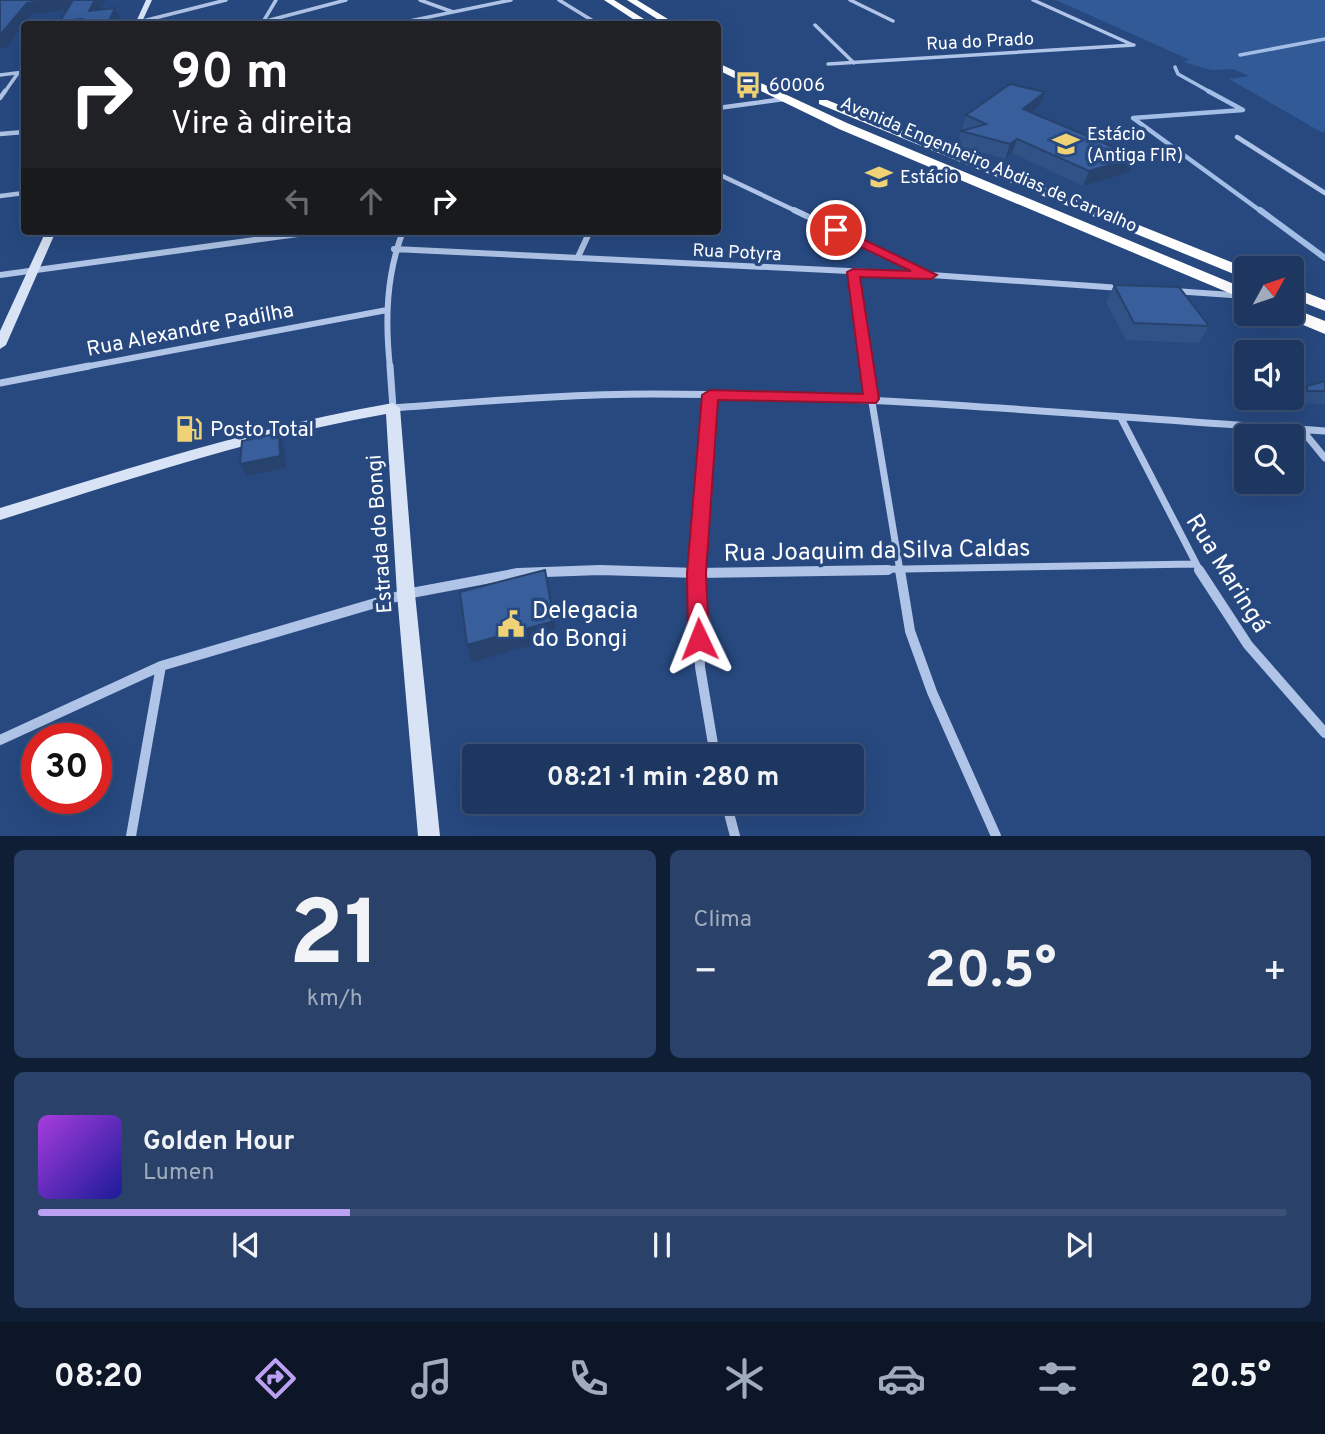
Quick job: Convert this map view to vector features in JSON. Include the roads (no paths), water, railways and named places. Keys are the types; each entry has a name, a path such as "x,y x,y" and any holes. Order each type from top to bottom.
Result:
{"highway":[{"path":"608,0 642,21"},
{"path":"631,0 666,21"},
{"name":"Avenida Engenheiro Abdias de Carvalho","path":"721,52 827,103 1234,269"},
{"name":"Avenida Engenheiro Abdias de Carvalho","path":"721,68 784,99 1234,290"},
{"path":"1304,297 1325,306"},
{"path":"1304,319 1325,328"}],"main road":[{"path":"139,21 149,0"},
{"path":"0,345 49,235"},
{"path":"0,514 248,437 393,408"},
{"name":"Estrada do Bongi","path":"393,408 406,594 429,835"}],"street":[{"path":"146,21 226,0"},
{"path":"264,21 276,0"},
{"path":"267,21 346,0"},
{"path":"420,0 454,12"},
{"path":"410,21 511,0"},
{"path":"559,0 593,21"},
{"path":"850,0 893,21"},
{"name":"Rua do Prado","path":"828,64 1134,45 1033,0"},
{"path":"815,25 853,63"},
{"path":"0,75 21,72"},
{"path":"0,98 18,73"},
{"path":"721,108 784,99"},
{"path":"0,134 21,132"},
{"path":"1237,137 1325,193"},
{"path":"721,175 931,275"},
{"path":"0,196 21,193"},
{"path":"0,275 291,235"},
{"name":"Estrada do Bongi","path":"393,408 387,278 394,249 401,235"},
{"path":"578,257 588,235"},
{"name":"Rua Potyra","path":"394,249 931,275 1123,288"},
{"path":"853,272 871,399 910,631 932,692 996,835"},
{"path":"1164,290 1234,294"},
{"name":"Rua Alexandre Padilha","path":"0,383 387,310"},
{"path":"393,408 573,395 710,395 871,399 1234,425"},
{"path":"710,395 697,573 699,661 706,722 712,744"},
{"name":"Rua Maringá","path":"1121,418 1195,564 1248,645 1325,733"},
{"path":"1304,430 1325,431"},
{"path":"1304,432 1325,458"},
{"name":"Rua Joaquim da Silva Caldas","path":"0,740 161,666 406,594 518,573 600,570 697,573 1195,564"},
{"path":"131,835 161,666"},
{"path":"729,814 735,835"}],"waterway":[{"path":"1240,55 1325,39"},
{"path":"1175,67 1178,74 1212,93"},
{"path":"1208,91 1243,110 1133,118 1262,212"},
{"path":"1260,210 1325,258"}],"place":[{"name":"60006","path":"748,85"},
{"name":"Estácio (Antiga FIR)","path":"1066,144"},
{"name":"Estácio","path":"879,177"},
{"name":"Posto Total","path":"189,429"},
{"name":"Delegacia do Bongi","path":"511,624"}]}
